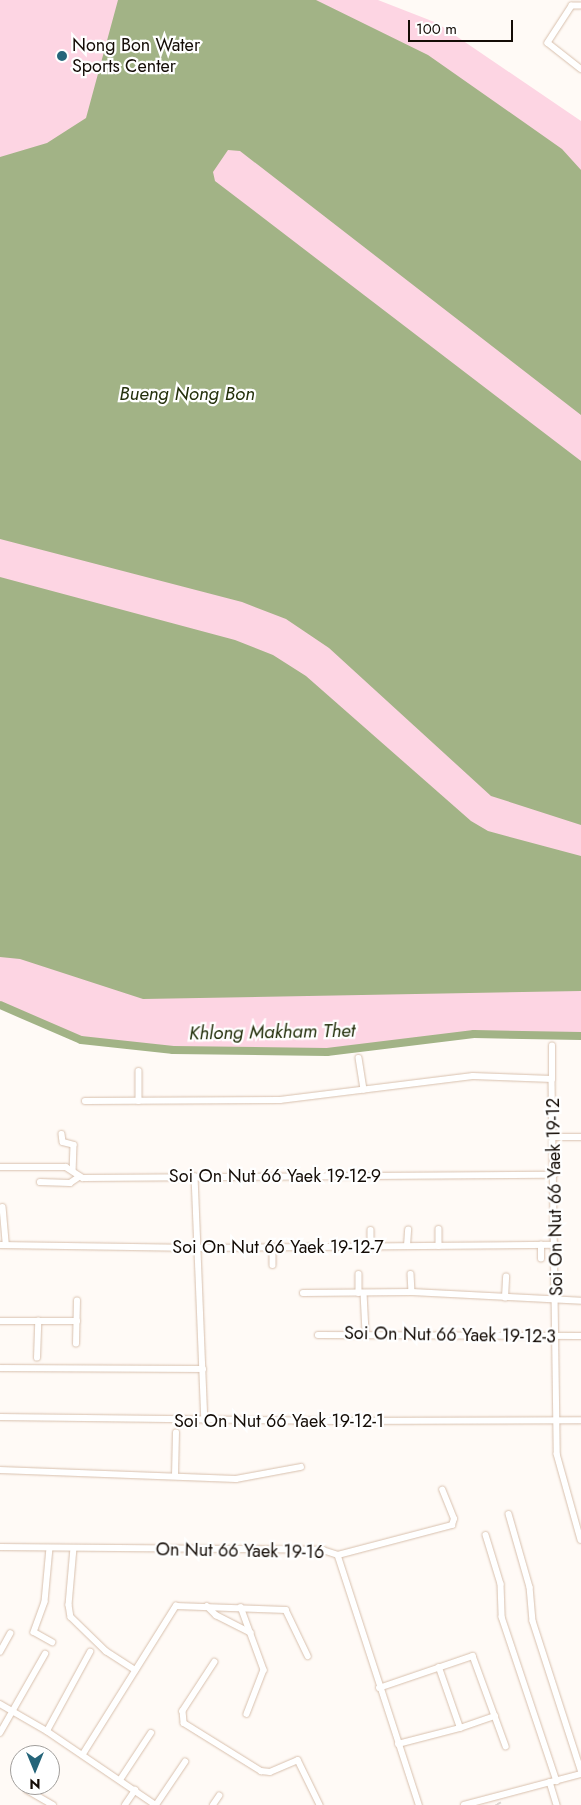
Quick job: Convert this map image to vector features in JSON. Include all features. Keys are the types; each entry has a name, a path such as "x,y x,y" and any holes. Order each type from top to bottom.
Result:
{"street":[{"path":"581,6 572,6 548,43 581,69"},
{"path":"552,1046 552,1080"},
{"path":"359,1058 364,1090"},
{"path":"138,1071 139,1101"},
{"name":"Soi On Nut 66 Yaek 19-12","path":"85,1101 280,1100 473,1076 552,1080 555,1137 558,1464 581,1540"},
{"path":"62,1134 63,1142 74,1145 73,1170 79,1177"},
{"path":"555,1137 581,1137"},
{"path":"0,1167 73,1170"},
{"name":"Soi On Nut 66 Yaek 19-12-9","path":"40,1182 70,1183 79,1177 554,1174"},
{"path":"195,1176 205,1420"},
{"path":"3,1207 3,1245"},
{"path":"439,1229 439,1246"},
{"path":"371,1230 371,1246"},
{"path":"407,1246 408,1230"},
{"name":"Soi On Nut 66 Yaek 19-12-7","path":"3,1245 198,1248 556,1245"},
{"path":"540,1259 541,1245"},
{"path":"273,1247 273,1265"},
{"path":"359,1274 366,1333"},
{"path":"411,1274 412,1292"},
{"path":"505,1298 506,1277"},
{"path":"304,1294 412,1292 557,1302 581,1301"},
{"path":"76,1344 77,1301"},
{"path":"0,1321 77,1321"},
{"path":"37,1358 38,1321"},
{"name":"Soi On Nut 66 Yaek 19-12-3","path":"318,1335 366,1333 581,1336"},
{"path":"0,1368 203,1369"},
{"name":"Soi On Nut 66 Yaek 19-12-1","path":"0,1417 558,1422 581,1420"},
{"path":"175,1476 176,1432"},
{"path":"0,1470 249,1478 301,1467"},
{"path":"338,1555 452,1525 454,1519 442,1490"},
{"path":"510,1514 530,1587 533,1621 581,1770"},
{"path":"486,1535 501,1584 502,1617 553,1782 557,1805"},
{"name":"On Nut 66 Yaek 19-16","path":"0,1547 323,1550 338,1555 379,1688 419,1805"},
{"path":"50,1548 45,1602 34,1632 52,1642"},
{"path":"74,1548 69,1605 71,1616 100,1646 135,1670"},
{"path":"82,1754 173,1609 180,1605 241,1607 288,1612 308,1656"},
{"path":"207,1606 216,1615 251,1633"},
{"path":"241,1607 264,1670 247,1714"},
{"path":"0,1652 10,1634"},
{"path":"48,1731 90,1652"},
{"path":"0,1733 44,1654"},
{"path":"379,1688 473,1656 506,1746"},
{"path":"215,1662 182,1711 184,1723 261,1772 270,1772 298,1760 320,1805"},
{"path":"439,1668 460,1728"},
{"path":"0,1704 48,1731 156,1805 185,1762"},
{"path":"398,1744 460,1728 495,1716"},
{"path":"120,1780 152,1733"},
{"path":"464,1805 581,1774"},
{"path":"125,1805 135,1790"},
{"path":"36,1795 53,1805"},
{"path":"213,1805 219,1796"},
{"path":"496,1797 498,1803"}],"shaded area":[{"path":"0,0 378,0 437,23 581,121 581,1036 474,1034 327,1052 173,1050 81,1040 0,1005"}],"water":[{"name":"Bueng Nong Bon","path":"118,0 316,0 428,55 562,149 581,170 581,415 240,151 228,150 213,172 215,181 581,461 581,825 491,796 329,648 286,619 242,602 0,539 0,157 47,143 86,118"},
{"path":"0,577 235,640 273,655 306,676 471,821 488,831 581,856 581,991 143,999 20,959 0,957"}],"waterway":[{"name":"Khlong Makham Thet","path":"0,1005 81,1040 173,1050 327,1052 474,1034 581,1036"}],"place":[{"name":"Nong Bon Water Sports Center","path":"62,56"}]}
